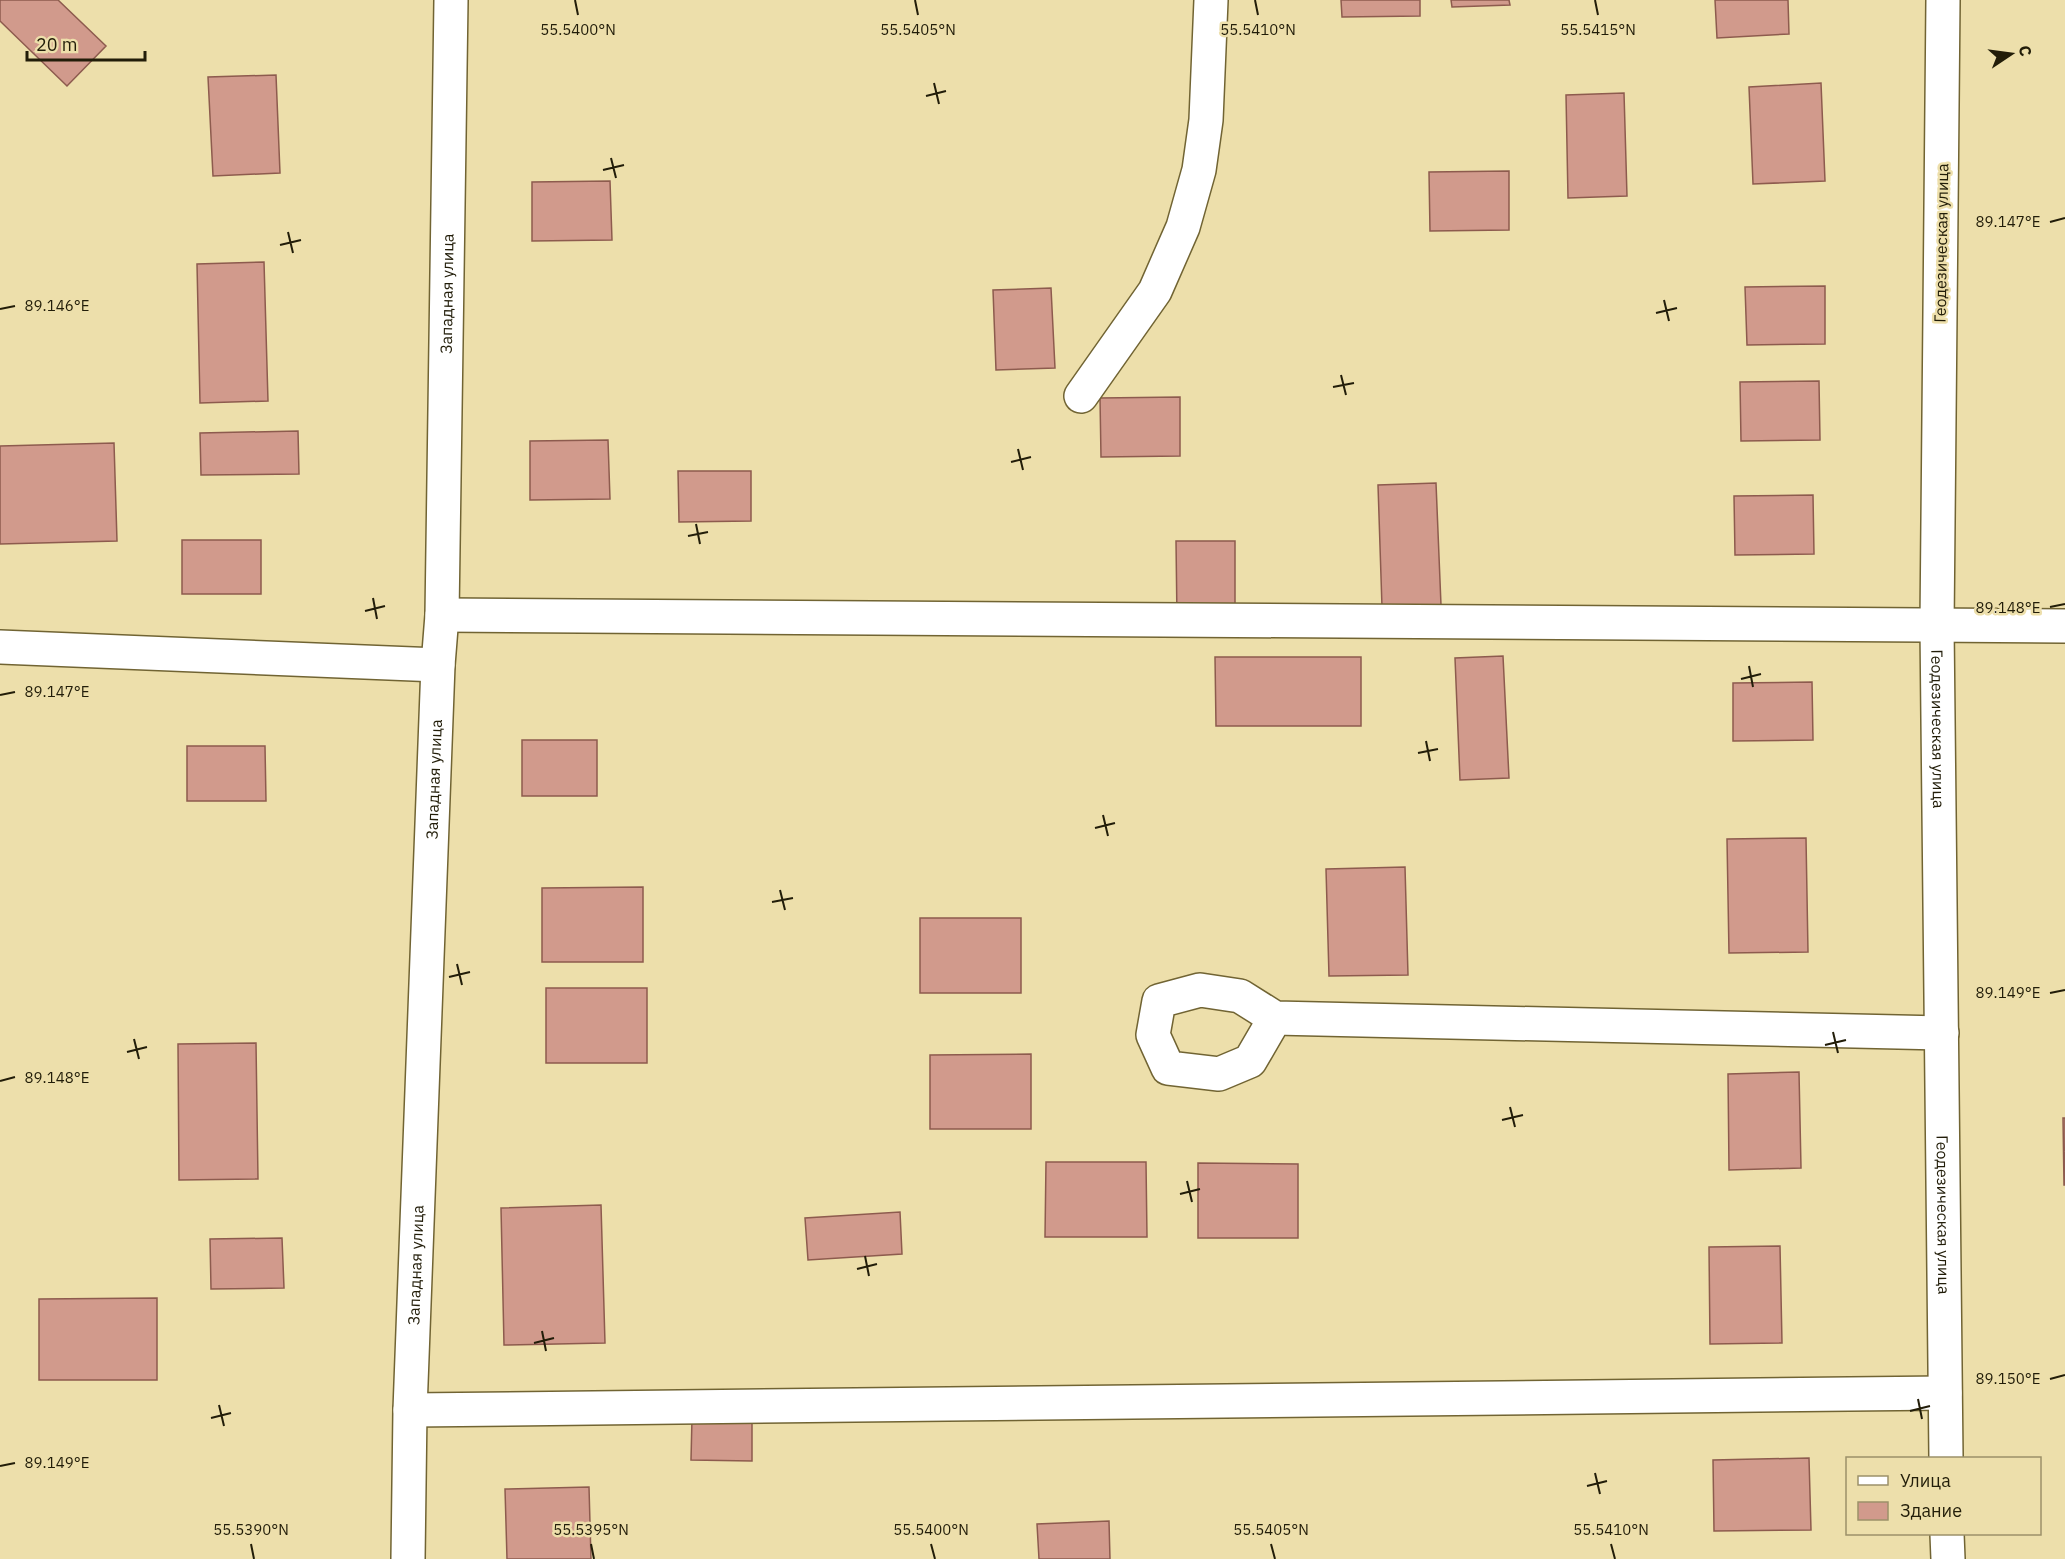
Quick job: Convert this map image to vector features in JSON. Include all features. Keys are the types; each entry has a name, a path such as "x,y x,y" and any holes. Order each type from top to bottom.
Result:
{"street":[{"name":"Западная улица","path":"408,1559 410,1410 438,665 442,615 451,0"},
{"path":"1081,396 1155,291 1183,227 1199,170 1206,120 1211,0"},
{"name":"Геодезическая улица","path":"1943,0 1937,626 1946,1457"},
{"path":"442,615 2065,627"},
{"path":"0,647 438,665"},
{"path":"1275,1018 1942,1033"},
{"path":"410,1410 1945,1393"},
{"path":"1947,1535 1948,1559"}],"building":[{"path":"0,0 58,0 106,46 67,86 0,21"},
{"path":"1341,0 1420,0 1420,16 1342,17"},
{"path":"1451,0 1509,0 1510,5 1452,7"},
{"path":"1715,0 1788,0 1789,34 1717,38"},
{"path":"276,75 280,173 213,176 208,77"},
{"path":"1821,83 1825,181 1753,184 1749,87"},
{"path":"1624,93 1627,196 1568,198 1566,95"},
{"path":"1509,171 1509,230 1430,231 1429,172"},
{"path":"610,181 612,240 532,241 532,182"},
{"path":"264,262 268,401 200,403 197,264"},
{"path":"1825,286 1825,344 1747,345 1745,287"},
{"path":"1051,288 1055,368 996,370 993,290"},
{"path":"1819,381 1820,440 1741,441 1740,382"},
{"path":"1180,397 1180,456 1101,457 1100,398"},
{"path":"298,431 299,474 201,475 200,433"},
{"path":"608,440 610,499 530,500 530,441"},
{"path":"114,443 117,541 0,544 0,446"},
{"path":"678,471 751,471 751,521 679,522"},
{"path":"1436,483 1441,605 1382,607 1378,485"},
{"path":"1813,495 1814,554 1735,555 1734,496"},
{"path":"182,540 261,540 261,594 182,594"},
{"path":"1176,541 1235,541 1235,620 1177,620"},
{"path":"1503,656 1509,778 1460,780 1455,658"},
{"path":"1215,657 1361,657 1361,726 1216,726"},
{"path":"1812,682 1813,740 1733,741 1733,683"},
{"path":"522,740 597,740 597,796 522,796"},
{"path":"187,746 265,746 266,801 187,801"},
{"path":"1806,838 1808,952 1729,953 1727,839"},
{"path":"1405,867 1408,975 1329,976 1326,869"},
{"path":"643,887 643,962 542,962 542,888"},
{"path":"920,918 1021,918 1021,993 920,993"},
{"path":"546,988 647,988 647,1063 546,1063"},
{"path":"256,1043 258,1179 179,1180 178,1044"},
{"path":"1031,1054 1031,1129 930,1129 930,1055"},
{"path":"1799,1072 1801,1168 1729,1170 1728,1074"},
{"path":"2063,1118 2065,1118 2065,1185 2064,1185"},
{"path":"1046,1162 1146,1162 1147,1237 1045,1237"},
{"path":"1198,1163 1298,1164 1298,1238 1198,1238"},
{"path":"601,1205 605,1343 504,1345 501,1208"},
{"path":"900,1212 902,1254 808,1260 805,1218"},
{"path":"282,1238 284,1288 211,1289 210,1239"},
{"path":"1780,1246 1782,1343 1710,1344 1709,1247"},
{"path":"157,1298 157,1380 39,1380 39,1299"},
{"path":"692,1418 752,1418 752,1461 691,1460"},
{"path":"1809,1458 1811,1530 1714,1531 1713,1460"},
{"path":"589,1487 591,1559 507,1559 505,1489"},
{"path":"1109,1521 1110,1559 1039,1559 1037,1524"}]}
